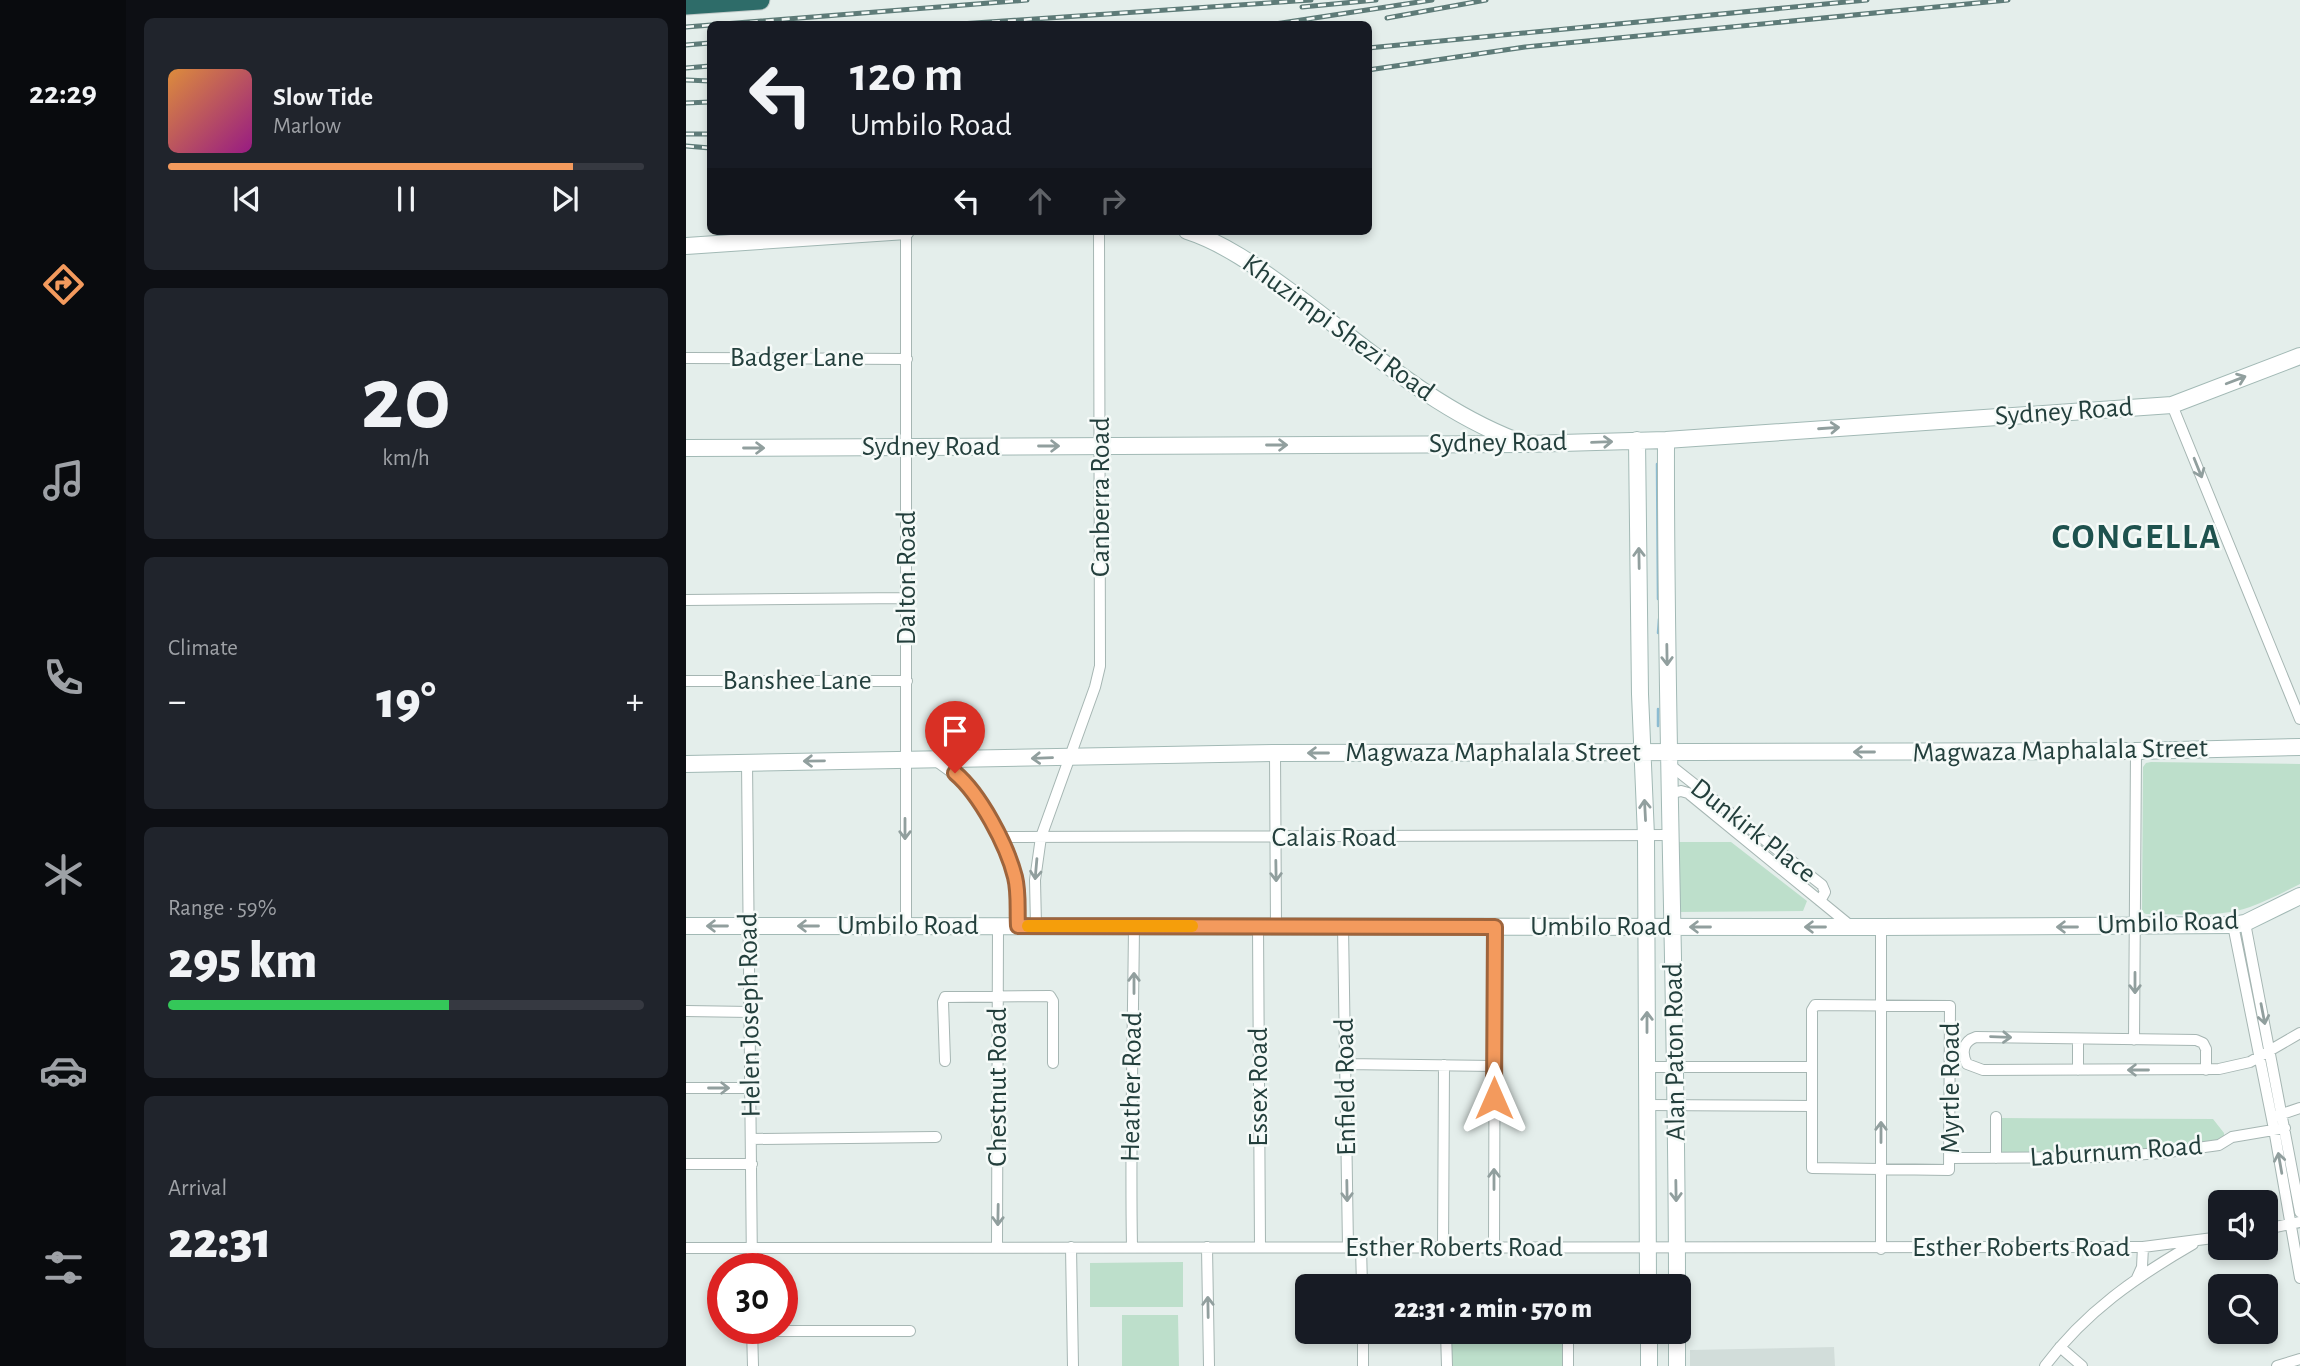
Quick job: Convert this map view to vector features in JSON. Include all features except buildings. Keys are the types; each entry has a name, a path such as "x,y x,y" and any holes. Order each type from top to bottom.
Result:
{"highway":[{"path":"686,5 760,0"}],"street":[{"path":"686,246 847,235"},
{"name":"Dalton Road","path":"906,235 906,926"},
{"name":"Canberra Road","path":"1036,926 1035,880 1041,837 1095,687 1100,666 1099,235"},
{"name":"Khuzimpi Shezi Road","path":"1196,235 1227,248 1259,268 1430,397 1479,426 1526,444"},
{"name":"Sydney Road","path":"686,448 1526,444 1666,440 2172,405 2300,356"},
{"name":"Badger Lane","path":"686,358 907,359"},
{"path":"2172,405 2300,719"},
{"name":"Alan Paton Road","path":"1637,440 1646,836 1648,1274"},
{"name":"Alan Paton Road","path":"1666,440 1665,604 1674,927 1677,1274"},
{"path":"686,600 908,598"},
{"path":"1640,604 1665,604"},
{"name":"Banshee Lane","path":"686,681 907,681"},
{"name":"Magwaza Maphalala Street","path":"686,764 1275,753 1642,752 1670,759 2300,747"},
{"path":"2134,1040 2136,751"},
{"path":"1275,753 1276,926"},
{"name":"Dunkirk Place","path":"1670,759 1747,835 1824,887 1825,892 1820,901 1852,927"},
{"path":"936,761 969,785 979,798 1016,879 1018,926"},
{"name":"Helen Joseph Road","path":"747,762 752,1253"},
{"path":"1669,794 1681,791 1688,793 1747,835"},
{"name":"Calais Road","path":"998,837 1670,835"},
{"name":"Umbilo Road","path":"686,926 2135,926 2239,924 2300,896"},
{"path":"2239,924 2277,1116 2295,1223 2300,1278"},
{"name":"Chestnut Road","path":"997,1248 998,926"},
{"name":"Heather Road","path":"1132,1247 1130,1129 1134,926"},
{"name":"Essex Road","path":"1258,926 1259,1247"},
{"name":"Enfield Road","path":"1343,926 1349,1247"},
{"path":"1494,1248 1495,927"},
{"path":"1881,927 1881,1249"},
{"path":"945,1061 945,997 1053,997 1053,1063"},
{"name":"Myrtle Road","path":"1813,1006 1951,1007 1950,1169 1813,1168 1811,1068 1813,1006"},
{"path":"686,1011 750,1012"},
{"path":"2206,1070 2206,1049 2199,1041 1976,1037 1966,1043 1964,1055 1967,1064 1983,1070 2206,1070 2241,1065 2300,1033"},
{"path":"2078,1039 2078,1070"},
{"path":"1345,1064 1494,1066"},
{"path":"1443,1248 1444,1065"},
{"path":"1647,1067 1811,1068"},
{"path":"686,1088 752,1088"},
{"path":"1647,1105 1811,1106"},
{"path":"2277,1116 2300,1108"},
{"name":"Laburnum Road","path":"1996,1117 1996,1158"},
{"path":"2279,1128 2300,1212"},
{"name":"Laburnum Road","path":"1951,1158 2103,1157 2161,1153 2218,1145 2232,1137 2279,1128"},
{"path":"752,1139 936,1137"},
{"path":"686,1164 752,1164"},
{"name":"Esther Roberts Road","path":"686,1248 1881,1249 2143,1247 2208,1240"},
{"path":"2045,1366 2099,1307 2137,1278 2196,1242"},
{"path":"1072,1247 1073,1366"},
{"path":"1362,1247 1362,1274"},
{"path":"2137,1278 2143,1267 2143,1247"},
{"path":"1207,1248 1209,1366"},
{"path":"798,1330 910,1331"},
{"path":"752,1344 753,1366"},
{"path":"1363,1344 1363,1366"},
{"path":"1446,1344 1447,1366"},
{"path":"1568,1344 1568,1366"},
{"path":"1649,1344 1649,1366"},
{"path":"1677,1344 1677,1366"},
{"path":"2060,1347 2082,1366"},
{"path":"2277,1366 2300,1359"}],"shaded area":[{"path":"1834,1347 1835,1366 1690,1366 1690,1350"}],"green space":[{"path":"2151,762 2300,764 2300,884 2256,905 2225,913 2185,915 2142,912 2143,767"},
{"path":"1677,842 1731,842 1807,901 1803,911 1677,912"},
{"path":"2002,1118 2213,1119 2224,1133 2224,1140 2162,1150 2001,1156"},
{"path":"1183,1262 1183,1307 1090,1307 1090,1263"},
{"path":"1122,1315 1178,1315 1179,1366 1122,1366"},
{"path":"1450,1344 1563,1344 1563,1366 1451,1366"}],"waterway":[{"path":"1657,464 1658,599"},
{"path":"1658,633 1659,619"},
{"path":"1658,709 1658,726"}],"railway":[{"path":"762,21 1027,0"},
{"path":"1004,21 1311,0"},
{"path":"1302,7 1376,0"},
{"path":"1295,21 1432,0"},
{"path":"1387,18 1486,0"},
{"path":"1372,48 1867,0"},
{"path":"1372,69 1525,47 2008,0"},
{"path":"686,27 707,25"},
{"path":"686,45 707,43"},
{"path":"686,68 707,66"},
{"path":"686,80 707,81"},
{"path":"686,103 707,102"},
{"path":"686,134 707,134"},
{"path":"686,146 707,148"}],"slow traffic":[{"path":"1028,926 1192,926"}],"district":[{"name":"CONGELLA","path":"2137,537"}],"route":[{"path":"955,773 979,798 1012,865 1016,879 1018,926 1495,927 1494,1098"}]}
